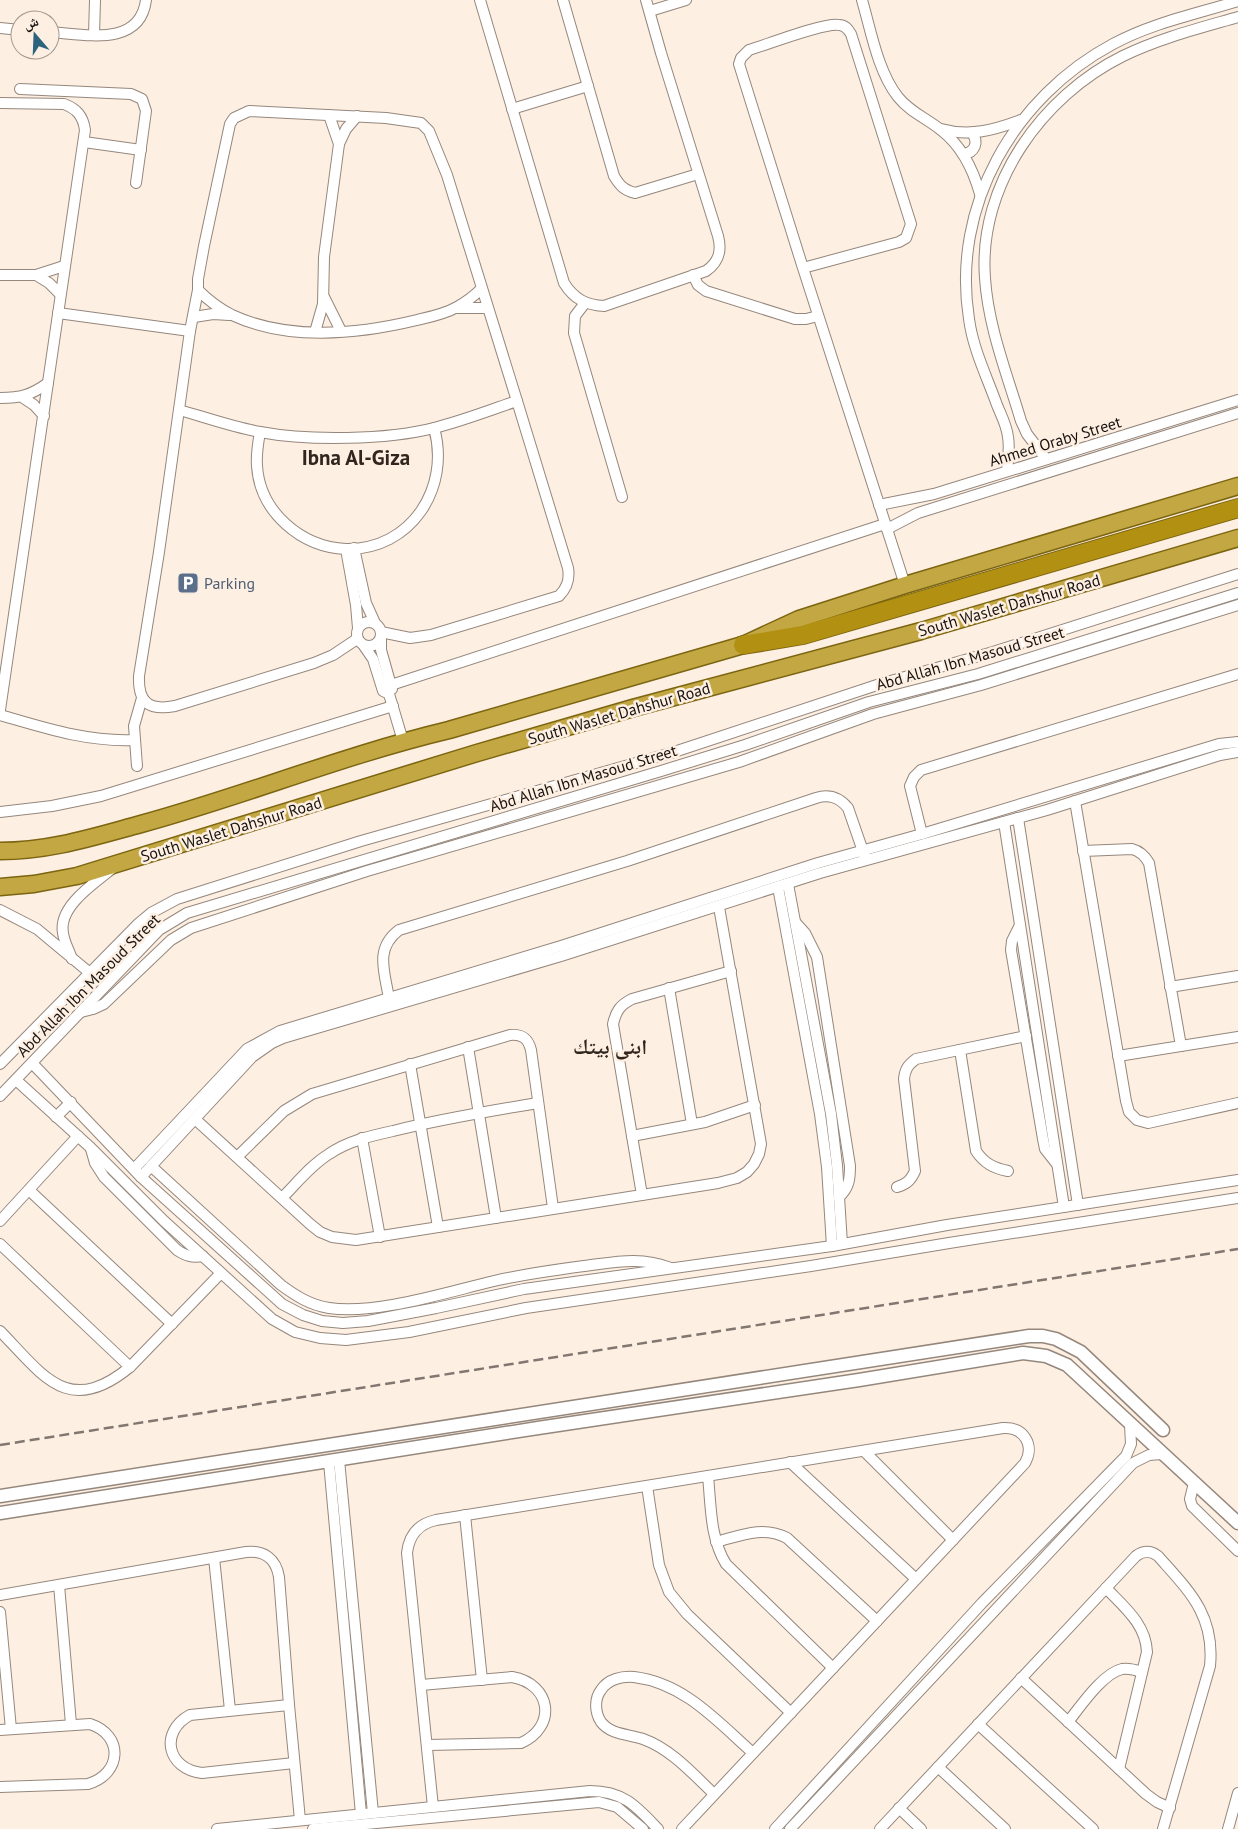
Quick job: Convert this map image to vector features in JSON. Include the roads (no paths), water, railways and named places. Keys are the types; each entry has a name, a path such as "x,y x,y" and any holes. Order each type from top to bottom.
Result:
{"highway":[{"path":"743,645 799,619 906,585 1238,486"},
{"name":"South Waslet Dahshur Road","path":"0,851 42,849 86,840 176,814 403,741 448,730 743,645 803,635 1238,508"},
{"name":"South Waslet Dahshur Road","path":"0,887 34,884 77,876 477,753 633,708 921,631 1238,538"}],"street":[{"path":"94,35 95,0"},
{"path":"60,33 114,35 131,27 139,20 145,10 146,0"},
{"path":"480,0 564,283 576,298 585,303 604,306 706,270 713,266 720,252 718,236 646,0"},
{"path":"563,0 614,176 619,186 636,193 698,174"},
{"path":"650,11 686,0"},
{"path":"862,0 884,72 892,89 906,106 915,114 940,129 963,154 970,166 980,194"},
{"path":"1008,471 1008,436 975,344 968,311 966,276 968,246 974,213 980,194 994,164 1021,120 1056,83 1098,52 1148,28 1238,1"},
{"path":"1210,10 1214,24"},
{"path":"1046,459 1027,434 1021,420 989,307 984,247 994,201 1024,143 1044,117 1073,89 1106,65 1137,49 1238,17"},
{"path":"803,268 899,242 906,238 911,224 852,34 844,26 838,24 749,50 741,58 740,64 803,268 818,316 906,585"},
{"path":"512,109 588,86"},
{"path":"20,89 130,94 142,99 146,111 136,183"},
{"path":"37,104 38,90"},
{"path":"0,103 64,104 72,107 79,113 84,121 86,130 64,266 12,640 0,710"},
{"path":"249,111 357,116 415,121 421,123 429,131 446,175 518,401 568,568 569,576 564,590 559,596 443,633 410,638 381,635 379,641 372,646 361,643 325,659 191,702 163,708 147,704 142,698 138,687 138,676 159,552 190,331 198,290 198,279 218,173 230,124 234,118 249,111"},
{"path":"329,115 339,144"},
{"path":"315,332 324,296 324,257 339,144 346,129 357,116"},
{"path":"940,129 972,133 997,129 1021,120"},
{"path":"963,154 970,152 975,146 976,139 972,133"},
{"path":"84,142 141,150"},
{"path":"0,275 36,275 64,266"},
{"path":"36,275 49,283 60,294"},
{"path":"692,275 698,285 706,291 795,319 818,316"},
{"path":"455,308 482,289"},
{"path":"198,290 214,304 232,315"},
{"path":"324,296 341,331"},
{"path":"585,303 575,316 574,333 622,497"},
{"path":"194,317 213,314 232,315 274,328 315,332 341,331 397,324 455,308 487,308"},
{"path":"58,313 190,331"},
{"path":"0,398 22,397 48,383"},
{"path":"22,397 34,405 44,416"},
{"name":"Ahmed Oraby Street","path":"879,505 922,497 1238,400"},
{"path":"179,410 260,432 300,436 354,437 379,436 434,428 518,401"},
{"path":"350,548 358,628 356,636 373,659 381,688 384,692 886,526 918,513 1238,413"},
{"path":"260,432 257,449 259,479 270,505 279,517 290,528 312,541 322,545 350,548 367,546 392,537 412,522 427,503 435,483 439,462 439,450 434,428"},
{"path":"1112,439 1116,451"},
{"path":"350,548 366,603 381,635 381,650 392,706 403,741"},
{"name":"Abd Allah Ibn Masoud Street","path":"0,1064 139,923 164,906 181,898 287,864 671,753 880,684 993,652 1238,574"},
{"name":"Abd Allah Ibn Masoud Street","path":"0,1096 156,933 171,922 197,909 604,788 869,702 1064,653 1156,618 1238,592"},
{"path":"81,1012 104,1004 171,940 186,931 344,878 739,762 873,714 981,685 1064,653 1160,629 1238,605"},
{"path":"1156,618 1160,629"},
{"path":"358,628 367,622 375,623"},
{"path":"0,639 12,640"},
{"path":"978,674 981,685"},
{"path":"922,834 910,786 914,777 921,770 1238,674"},
{"path":"137,766 134,726 142,698"},
{"path":"869,702 873,714"},
{"path":"0,812 52,806 101,796 392,706"},
{"path":"0,715 81,737 98,740 134,740"},
{"path":"344,1017 389,999 466,980 719,906 735,896 783,885 820,873 922,834 1219,744 1238,742"},
{"path":"138,1173 151,1166 195,1118 235,1069 247,1049 280,1031 344,1017 735,896 818,863 864,856 1004,822 1220,755 1238,752"},
{"path":"688,762 693,776"},
{"path":"604,788 607,800"},
{"path":"389,999 382,958 384,947 390,937 399,930 627,861 816,798 831,796 843,802 848,808 864,856"},
{"path":"1044,798 1047,810"},
{"path":"1075,801 1129,1112 1137,1120 1148,1123 1238,1103"},
{"path":"519,812 523,824"},
{"path":"1018,818 1078,1205"},
{"path":"1004,822 1064,1207"},
{"path":"1083,851 1132,850 1138,851 1146,858 1149,864 1181,1046"},
{"path":"72,959 63,934 63,922 67,910 76,899 119,862"},
{"path":"287,864 292,881"},
{"path":"339,866 344,878"},
{"path":"783,885 796,923 831,1114 839,1197 837,1245"},
{"path":"783,885 820,1114 837,1245"},
{"path":"195,1118 315,1228 332,1237 356,1240 718,1183 737,1178 747,1172 757,1159 761,1144 719,906"},
{"path":"0,910 37,929 90,973"},
{"path":"796,923 805,933 818,956 850,1166 847,1188 839,1197"},
{"path":"1020,925 1012,941 1011,950 1046,1149 1050,1157 1057,1164"},
{"path":"642,1195 613,1024 615,1013 622,1004 632,999 731,971"},
{"path":"1170,987 1238,976"},
{"path":"669,988 692,1124"},
{"path":"237,1157 284,1111 312,1094 468,1047 518,1034 529,1043 531,1050 553,1208"},
{"path":"897,1187 912,1179 915,1171 904,1079 905,1071 909,1064 916,1059 1026,1036"},
{"path":"1118,1056 1238,1037"},
{"path":"468,1047 496,1218"},
{"path":"960,1050 976,1151 990,1165 1008,1171"},
{"path":"32,1063 138,1173 282,1304 303,1315 322,1321 343,1323 368,1321 524,1288 837,1245 947,1225 1238,1180"},
{"path":"410,1064 438,1228"},
{"path":"138,1173 235,1069"},
{"path":"16,1080 91,1148 191,1246 272,1319 295,1332 320,1338 346,1340 409,1332 526,1308 784,1270 1238,1198"},
{"path":"56,1117 71,1102"},
{"path":"282,1198 327,1154 362,1138 420,1124 538,1103"},
{"path":"632,1136 719,1118 755,1105"},
{"path":"0,1221 78,1136"},
{"path":"362,1138 380,1237"},
{"path":"91,1148 95,1163 104,1177 177,1250 185,1256 194,1258 202,1256"},
{"path":"151,1166 260,1266 296,1296 312,1304 330,1308 366,1308 401,1303 522,1274 639,1260 656,1262 672,1268"},
{"path":"1186,1189 1189,1207"},
{"path":"29,1190 172,1324"},
{"path":"947,1225 949,1243"},
{"path":"191,1246 203,1233"},
{"path":"0,1244 130,1367"},
{"path":"782,1253 784,1270"},
{"path":"251,1276 260,1266"},
{"path":"0,1331 48,1379 63,1388 81,1391 99,1388 118,1377 130,1367 221,1273"},
{"path":"522,1274 524,1288"},
{"path":"434,1295 436,1308"},
{"path":"366,1308 368,1321"},
{"path":"0,1496 1015,1338 1043,1336 1069,1344 1081,1352 1163,1430"},
{"path":"0,1513 512,1432 866,1379 1011,1354 1035,1354 1046,1356 1067,1366 1238,1524"},
{"path":"863,1362 866,1379"},
{"path":"780,1375 782,1392"},
{"path":"657,1394 659,1410"},
{"path":"1113,1410 1126,1395"},
{"path":"509,1416 512,1432"},
{"path":"790,1829 984,1620 1129,1459 1132,1438 1130,1425"},
{"path":"434,1806 408,1546 413,1534 423,1524 465,1515 1003,1428 1010,1428 1022,1433 1029,1444 1030,1451 1025,1463 682,1829"},
{"path":"864,1450 952,1540"},
{"path":"775,1829 975,1611 1129,1459 1162,1454"},
{"path":"334,1461 374,1813"},
{"path":"790,1462 916,1579"},
{"path":"708,1476 716,1542 722,1557 731,1571 833,1668"},
{"path":"97,1480 99,1497"},
{"path":"1194,1483 1190,1499 1192,1506 1238,1551"},
{"path":"646,1486 659,1565 669,1592 681,1608 791,1713"},
{"path":"337,1492 361,1814"},
{"path":"465,1515 482,1680"},
{"path":"716,1542 764,1530 780,1534 877,1621"},
{"path":"0,1595 253,1551 261,1552 274,1562 278,1569 300,1820"},
{"path":"880,1829 1106,1588 1140,1553 1149,1552 1154,1553 1196,1602 1208,1626 1211,1646 1210,1666 1163,1829"},
{"path":"214,1558 230,1710"},
{"path":"59,1585 71,1724"},
{"path":"1106,1588 1140,1624 1147,1652 1119,1769"},
{"path":"975,1611 984,1620"},
{"path":"0,1612 11,1729"},
{"path":"1068,1722 1109,1675 1127,1669 1142,1672"},
{"path":"421,1685 512,1677 531,1683 543,1698 545,1708 545,1718 542,1726 536,1734 521,1743 428,1745"},
{"path":"714,1794 666,1751 643,1739 608,1729 601,1722 597,1713 596,1702 600,1690 608,1682 630,1677 643,1678 669,1686 692,1699 753,1752"},
{"path":"1021,1678 1151,1799 1170,1808"},
{"path":"289,1705 190,1715 177,1725 171,1740 171,1748 179,1764 185,1769 202,1773 294,1763"},
{"path":"0,1730 90,1724 98,1727 110,1738 115,1754 110,1771 104,1777 88,1784 0,1787"},
{"path":"978,1724 1093,1829"},
{"path":"858,1738 867,1747"},
{"path":"938,1767 1004,1829"},
{"path":"359,1781 370,1780"},
{"path":"217,1829 434,1806 602,1791 623,1797 632,1803 658,1829"},
{"path":"572,1793 574,1804"},
{"path":"1228,1829 1238,1793"},
{"path":"313,1829 591,1802 608,1804 625,1813 643,1829"},
{"path":"899,1808 921,1829"},
{"path":"407,1809 408,1820"}],"railway":[{"path":"0,1445 1238,1249"}],"place":[{"name":"Parking","path":"188,583"}],"district":[{"name":"Ibna Al-Giza","path":"356,457"},
{"name":"ابنى بيتك","path":"610,1046"}]}
